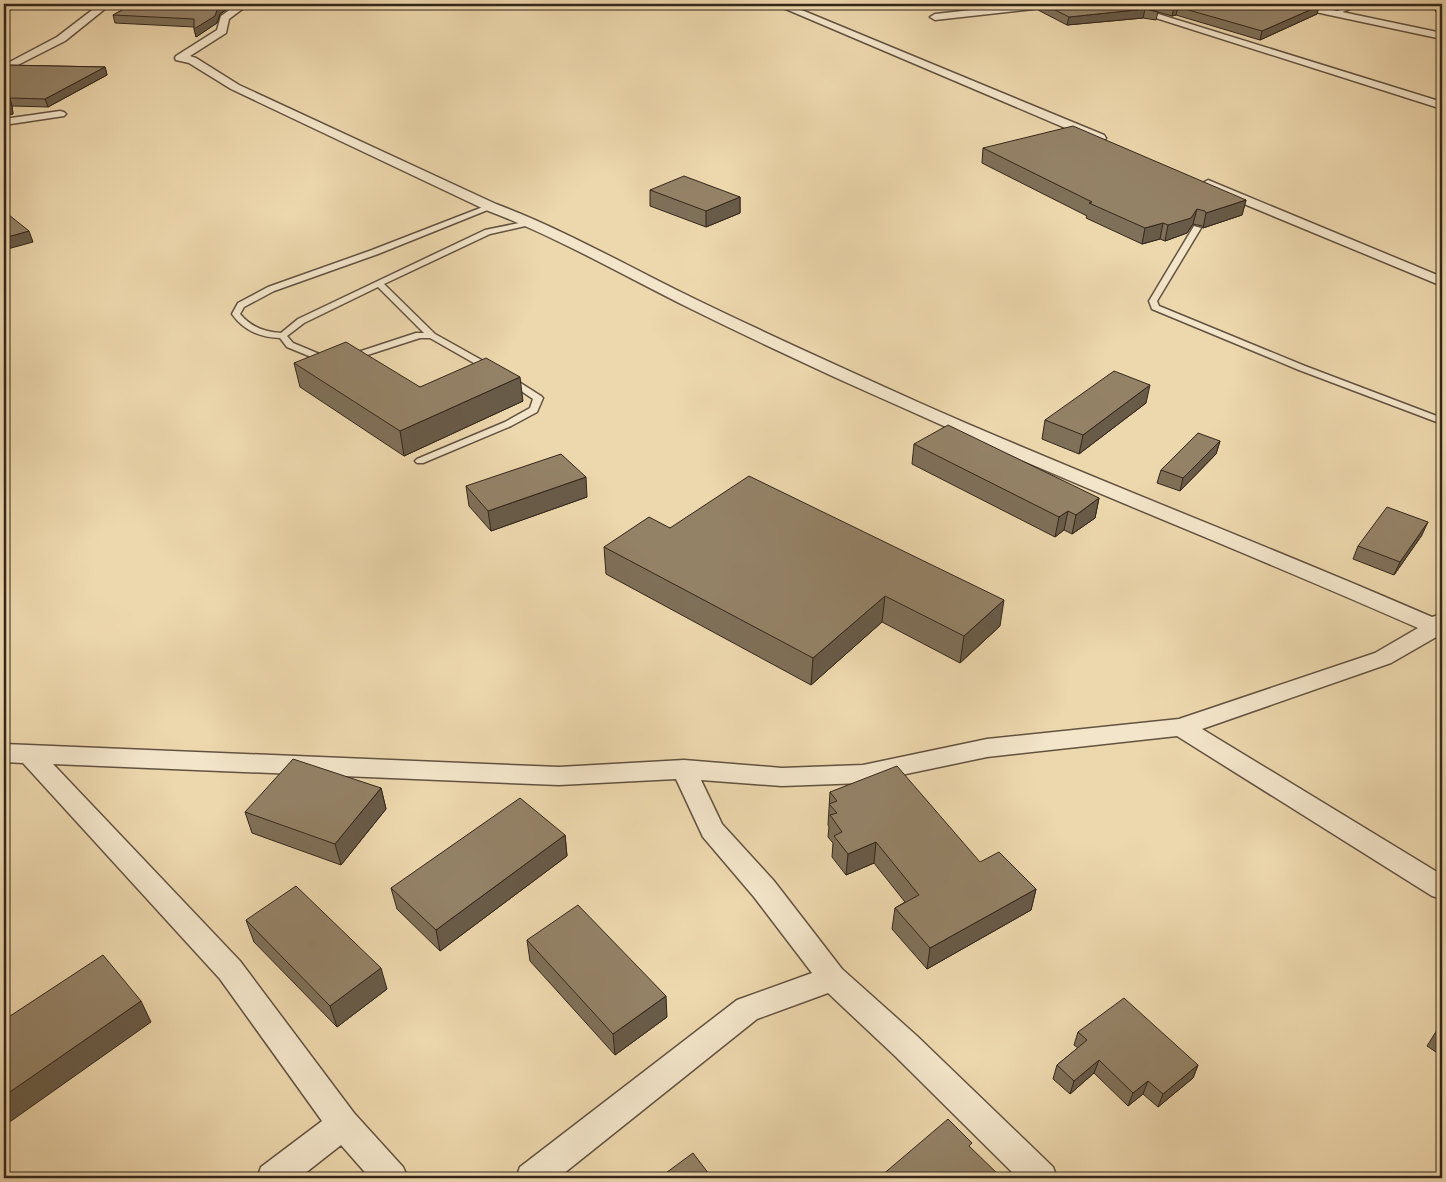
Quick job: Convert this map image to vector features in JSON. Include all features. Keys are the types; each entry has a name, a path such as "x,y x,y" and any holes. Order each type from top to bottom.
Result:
{"street":[{"path":"4,69 61,39 106,4"},
{"path":"244,4 224,18 222,31 180,58 192,60 235,87 491,207 531,222 691,302 915,407 1143,505 1440,626"},
{"path":"780,4 1112,143"},
{"path":"935,17 1051,4"},
{"path":"1117,4 1442,106"},
{"path":"1292,4 1442,36"},
{"path":"4,122 60,114"},
{"path":"1195,178 1442,282"},
{"path":"17,754 559,776 684,769 782,778 863,774 987,748 1181,727 1383,658 1440,626"},
{"path":"1181,727 1442,888"},
{"path":"17,754 230,970 343,1124 391,1178"},
{"path":"684,769 712,830 764,889 832,978 906,1046 1041,1178"},
{"path":"532,1178 747,1009 801,991 832,978"},
{"path":"273,1178 343,1124"}],"lane":[{"path":"1336,13 1358,4"},
{"path":"432,336 419,335 374,351 325,360 290,345 283,336 264,335 245,326 236,314 241,305 271,289 375,252 491,207"},
{"path":"283,336 289,329 301,321 488,232 531,222"},
{"path":"1197,228 1153,301 1155,307 1302,368 1442,421"},
{"path":"379,284 432,336 521,384 538,398 534,410 508,424 420,461"}],"building":[{"path":"134,4 223,4 218,7 215,16 194,29 194,19 113,15"},
{"path":"1043,4 1132,4 1158,12 1145,9 1069,17"},
{"path":"1160,4 1309,4 1319,6 1262,31 1178,7 1174,8"},
{"path":"4,65 105,67 45,99 10,98 10,106 4,107"},
{"path":"1073,126 1246,200 1206,213 1197,209 1191,218 1168,225 1163,223 1145,228 1089,203 1092,202 983,148"},
{"path":"684,176 740,197 706,211 650,190"},
{"path":"4,211 29,231 4,238"},
{"path":"346,342 420,387 486,358 520,377 400,431 294,363"},
{"path":"1114,371 1150,385 1083,435 1045,420"},
{"path":"948,425 1099,498 1076,515 1068,511 1059,517 914,444"},
{"path":"1198,433 1220,441 1183,478 1161,470"},
{"path":"561,454 586,477 488,511 466,486"},
{"path":"749,476 1004,600 964,636 885,596 813,658 604,547 649,517 670,528"},
{"path":"1387,507 1428,522 1400,562 1358,546"},
{"path":"293,759 381,788 335,844 245,812"},
{"path":"897,766 980,862 999,852 1036,889 930,948 895,908 919,895 876,842 848,854 834,836 842,832 830,815 837,813 829,804 837,801 830,792"},
{"path":"520,798 565,835 436,930 391,888"},
{"path":"296,886 381,968 330,1006 246,920"},
{"path":"578,905 666,996 613,1034 527,940"},
{"path":"103,955 141,1001 4,1096 4,1020"},
{"path":"1124,998 1198,1065 1163,1094 1148,1081 1133,1093 1099,1060 1074,1081 1057,1065 1087,1040 1078,1032"},
{"path":"948,1119 972,1143 969,1146 1002,1178 883,1178 881,1176"},
{"path":"693,1153 712,1178 659,1178"}]}
